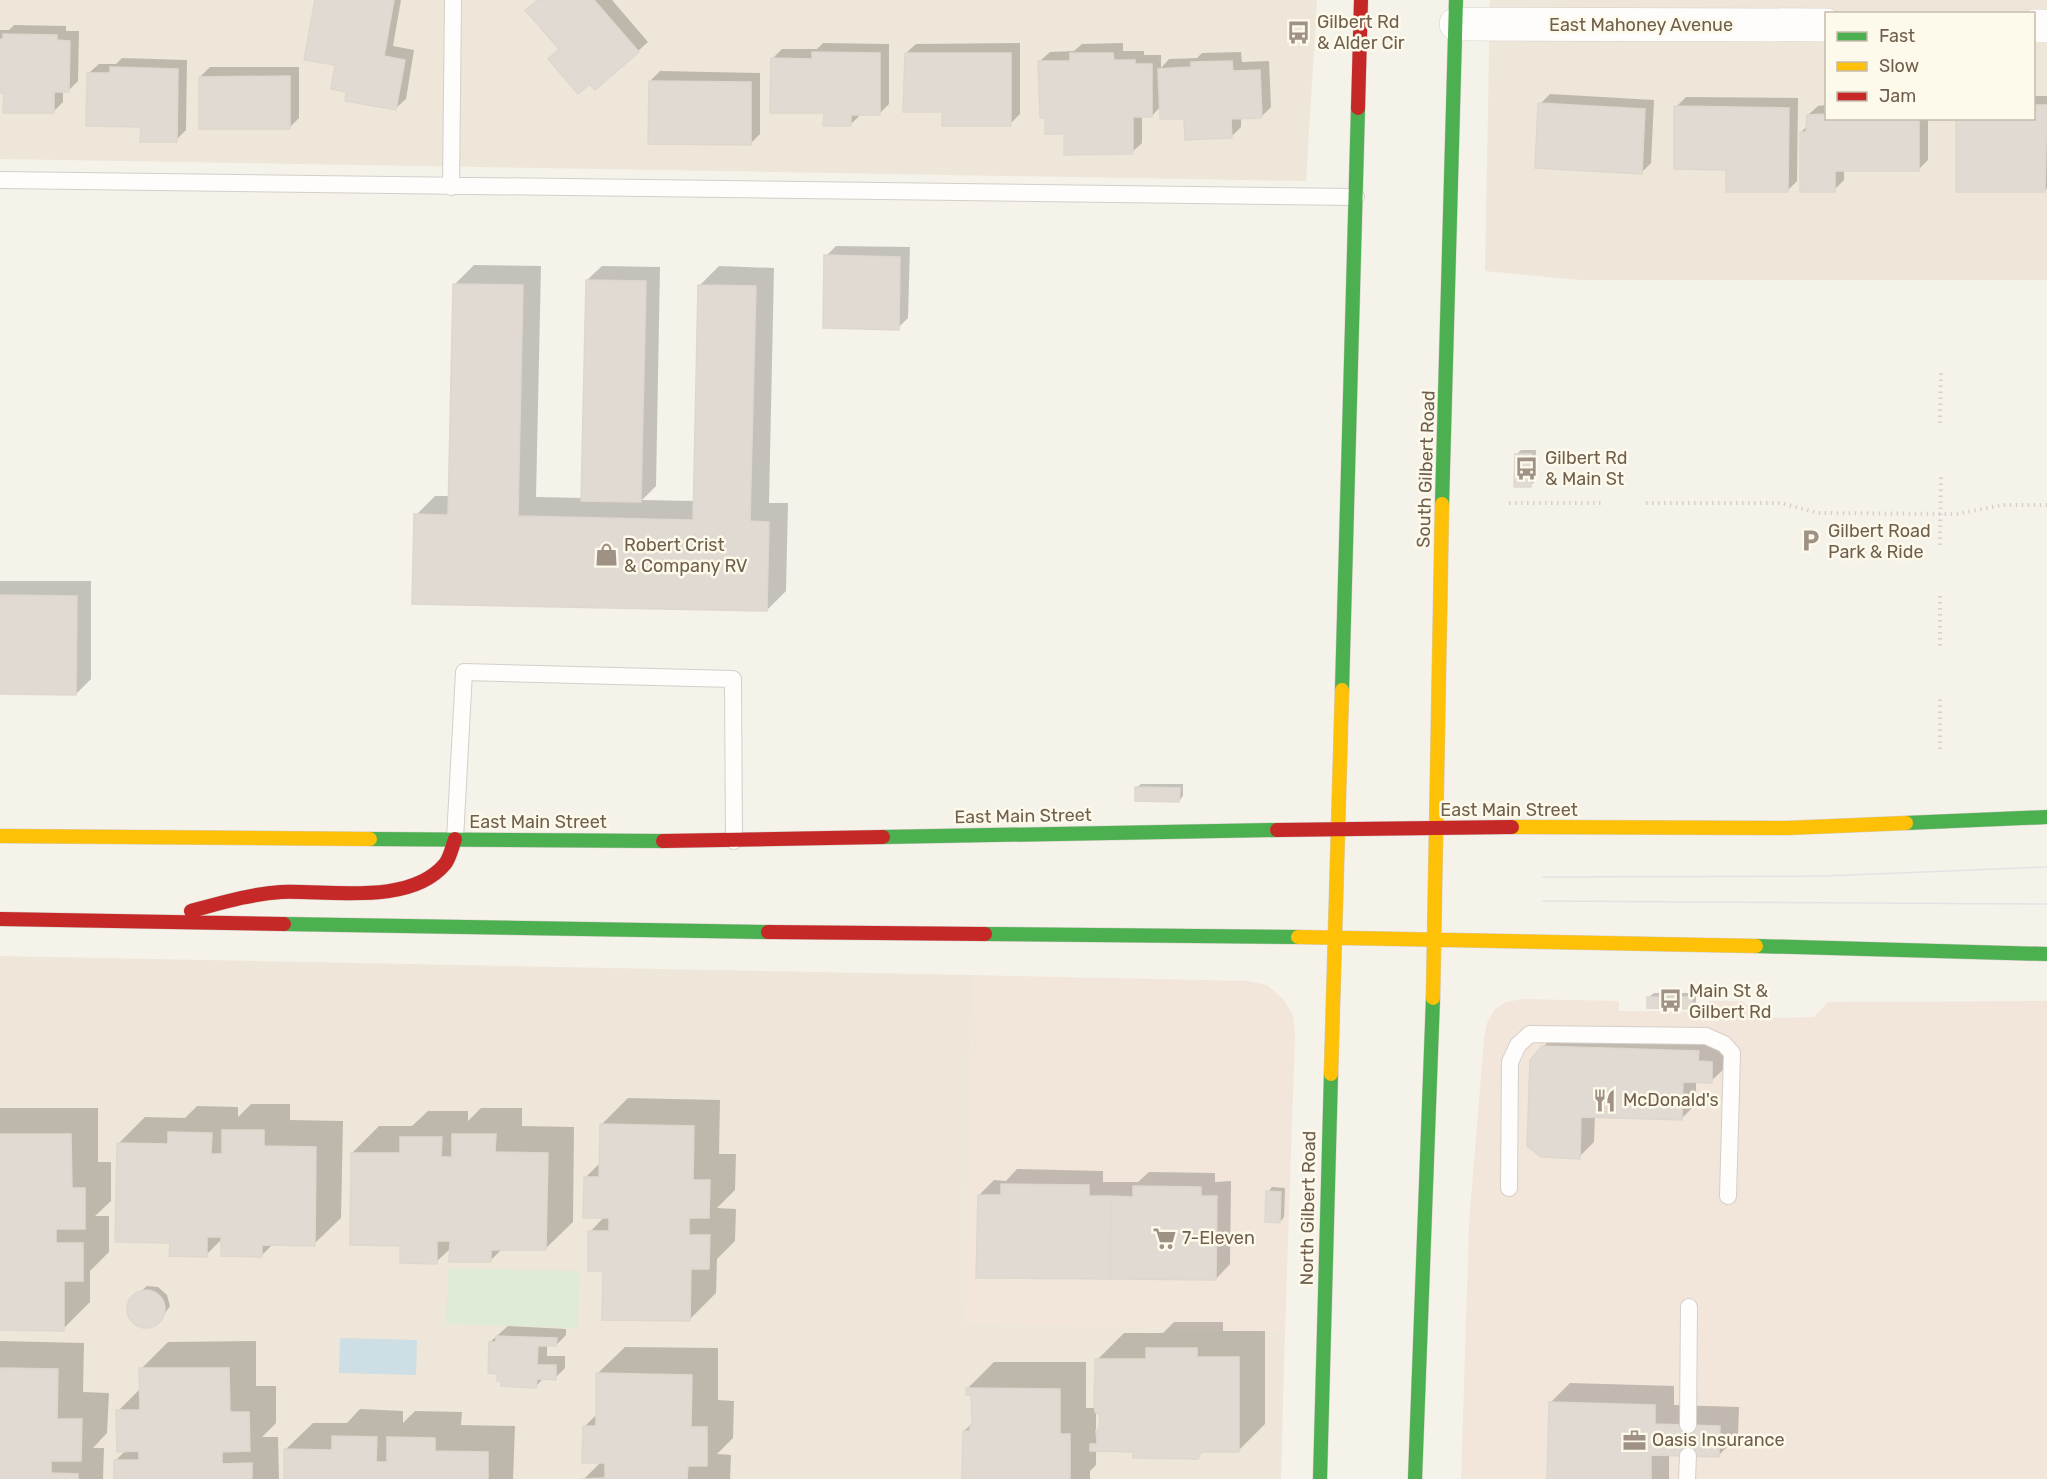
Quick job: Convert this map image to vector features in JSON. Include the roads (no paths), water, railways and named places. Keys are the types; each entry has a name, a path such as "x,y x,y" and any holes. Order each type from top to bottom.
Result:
{"main road":[{"path":"1335,937 1361,0"},
{"name":"South Gilbert Road","path":"1435,938 1443,471 1456,12"},
{"name":"East Main Street","path":"0,836 734,841 1153,831 1787,828 2047,817"},
{"path":"149,921 260,894 381,892 402,889 428,880 440,871 450,858 456,839"},
{"path":"0,919 780,933 1435,938 2047,954"},
{"name":"North Gilbert Road","path":"1320,1479 1325,1206 1335,937"},
{"path":"1415,1479 1435,938"}],"street":[{"name":"East Mahoney Avenue","path":"1456,12 1825,25"}],"lane":[{"path":"451,187 453,0"},
{"path":"0,180 1356,197"},
{"path":"456,839 464,672 733,679 734,841"},
{"path":"1509,1188 1510,1062 1518,1044 1530,1034 1706,1036 1724,1044 1732,1053 1728,1196"},
{"path":"1688,1425 1689,1307"},
{"path":"1688,1456 1688,1479"}],"tram line":[{"path":"1543,877 1824,876 2047,867"},
{"path":"1543,901 2047,904"}],"place":[{"name":"Gilbert Rd & Alder Cir","path":"1299,32"},
{"name":"Gilbert Rd & Main St","path":"1527,468"},
{"name":"Gilbert Road Park & Ride","path":"1810,541"},
{"name":"Robert Crist & Company RV","path":"606,555"},
{"name":"Main St & Gilbert Rd","path":"1671,1001"},
{"name":"McDonald's","path":"1605,1100"},
{"name":"7-Eleven","path":"1164,1238"},
{"name":"Oasis Insurance","path":"1634,1440"}]}
